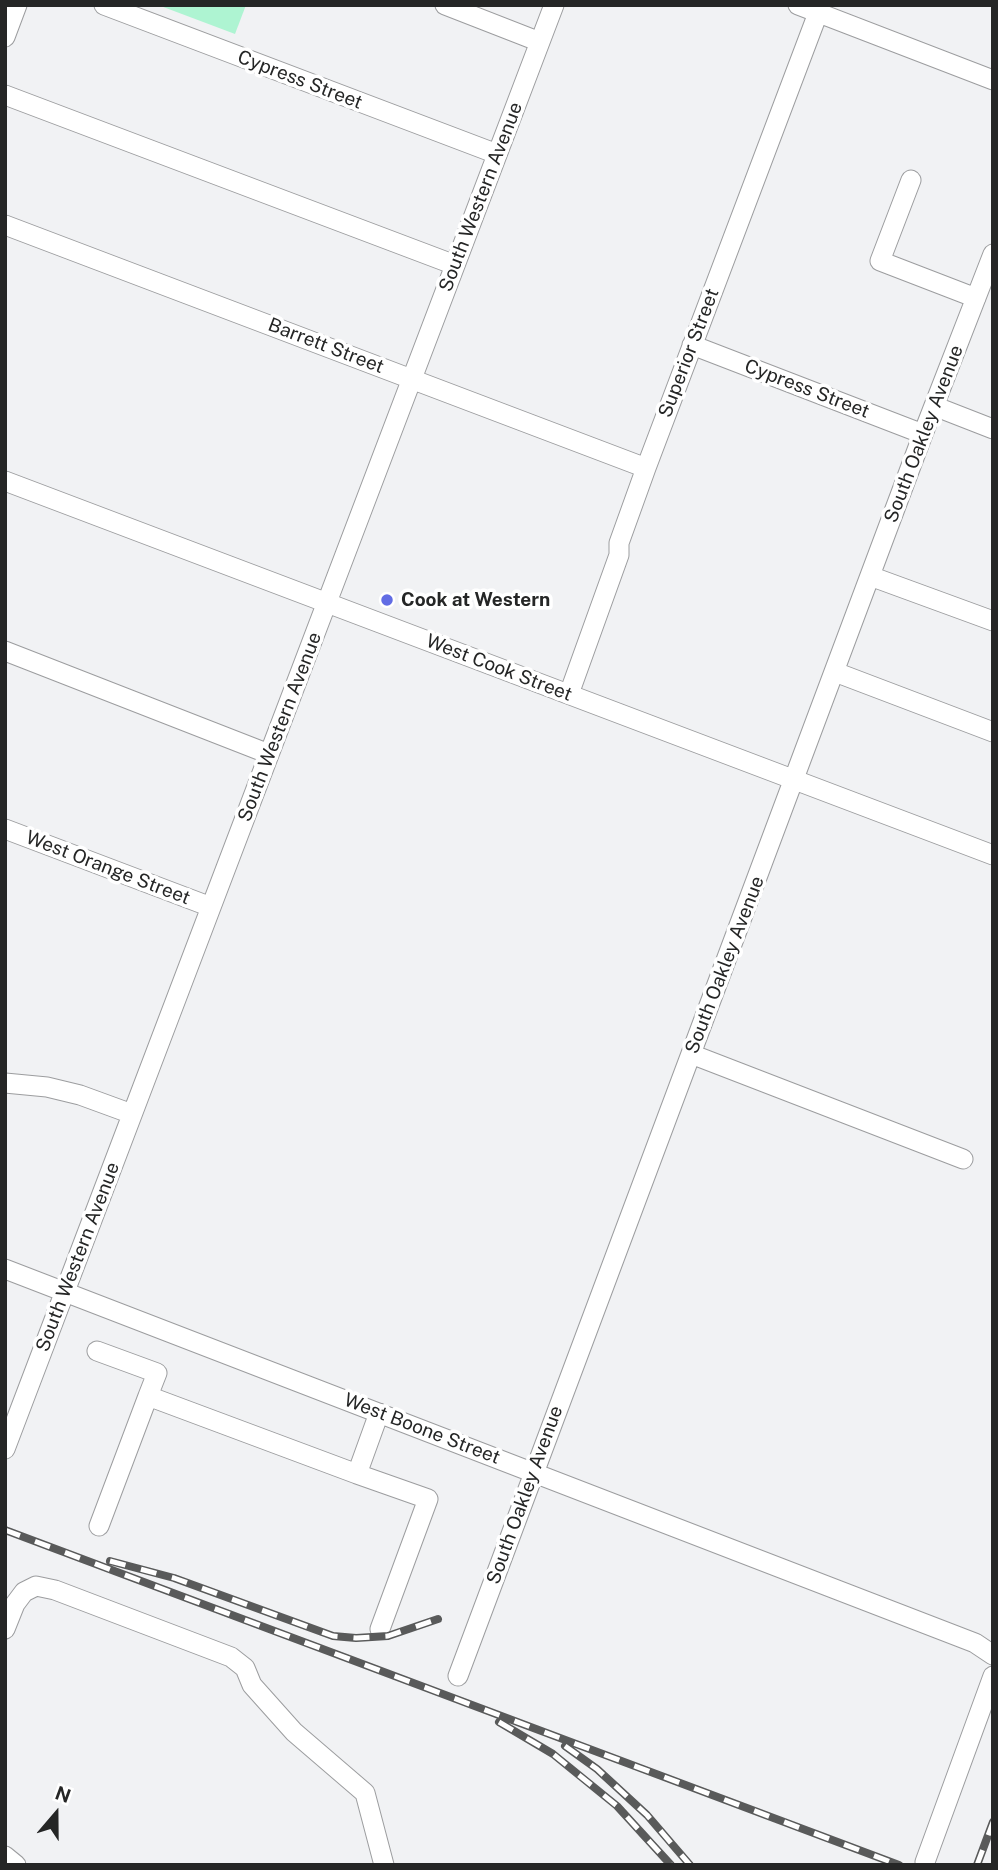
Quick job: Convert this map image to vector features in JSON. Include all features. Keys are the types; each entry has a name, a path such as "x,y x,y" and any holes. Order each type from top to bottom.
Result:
{"street":[{"path":"5,37 17,5"},
{"name":"Cypress Street","path":"104,5 497,155"},
{"path":"445,5 540,42"},
{"name":"South Western Avenue","path":"5,1449 554,5"},
{"path":"798,5 991,75"},
{"name":"Superior Street","path":"569,694 619,555 619,543 646,468 818,13"},
{"path":"5,95 455,265"},
{"path":"911,180 880,261 976,298"},
{"name":"Barrett Street","path":"5,225 646,468"},
{"name":"South Oakley Avenue","path":"458,1676 923,434 991,261"},
{"name":"Cypress Street","path":"692,345 923,434"},
{"path":"934,406 993,429"},
{"name":"West Cook Street","path":"5,481 993,855"},
{"path":"870,576 993,621"},
{"path":"5,651 270,754"},
{"path":"835,672 993,732"},
{"name":"West Orange Street","path":"5,829 211,907"},
{"path":"691,1054 963,1158"},
{"path":"5,1083 47,1087 80,1095 132,1114"},
{"name":"West Boone Street","path":"5,1269 975,1643 993,1656"},
{"path":"97,1351 157,1373 99,1526"},
{"path":"148,1396 428,1499 380,1629"},
{"path":"357,1474 379,1413"},
{"path":"5,1629 15,1604 24,1592 36,1586 55,1590 231,1657 245,1668 252,1685 294,1732 365,1793 384,1865"},
{"path":"925,1863 993,1676"},
{"path":"5,1856 16,1865"}],"green space":[{"path":"158,5 246,5 235,34"}],"railway":[{"path":"5,1530 899,1865"},
{"path":"110,1561 174,1578 333,1636 388,1636 438,1619"},
{"path":"499,1722 553,1754 617,1806 671,1865"},
{"path":"565,1746 597,1769 647,1815 690,1865"},
{"path":"977,1865 993,1822"}],"place":[{"name":"Cook at Western","path":"387,600"}]}
